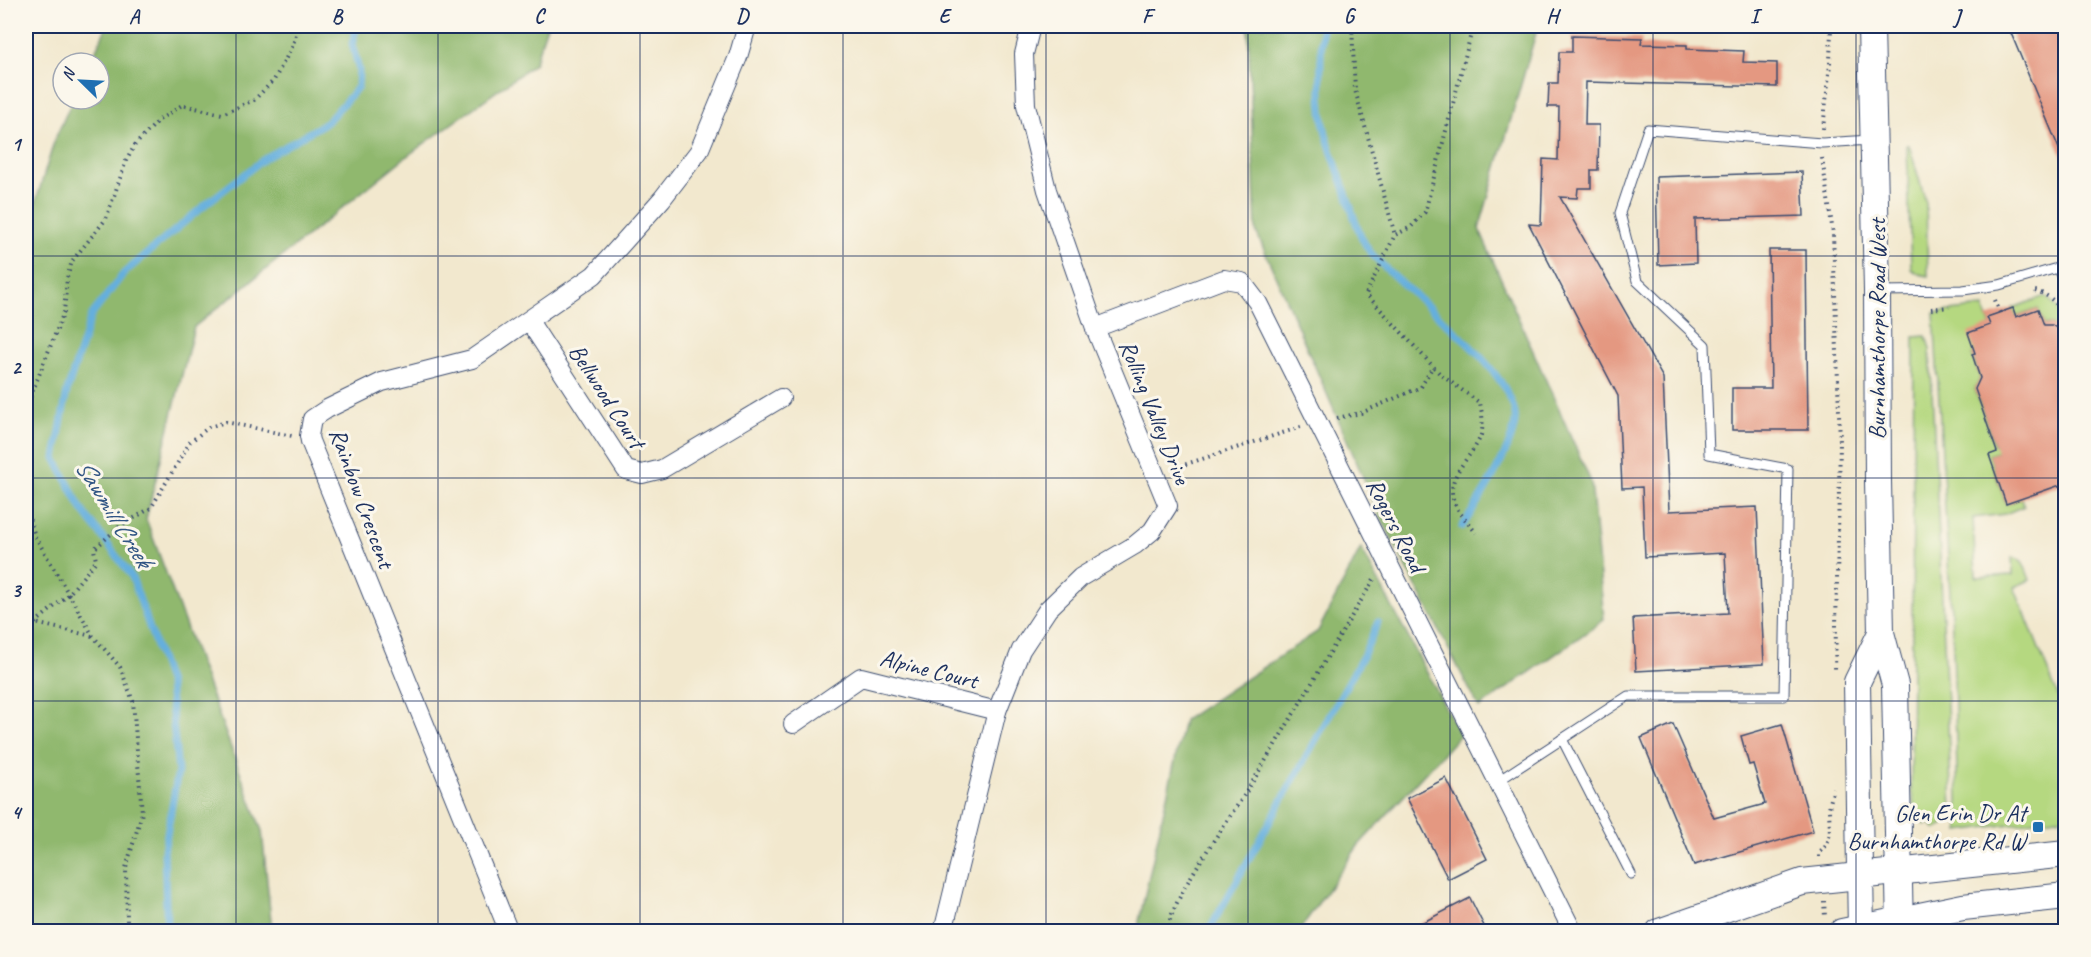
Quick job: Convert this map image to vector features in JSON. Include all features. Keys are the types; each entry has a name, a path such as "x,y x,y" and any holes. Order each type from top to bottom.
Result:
{"main road":[{"name":"Burnhamthorpe Road West","path":"1870,26 1877,291 1881,633 1895,685 1900,926"},
{"name":"Burnhamthorpe Road West","path":"1855,930 1860,876 1857,682 1881,633"},
{"path":"1659,932 1802,882 2066,854"},
{"path":"1855,930 1900,926 1963,907 2066,896"}],"street":[{"name":"Rainbow Crescent","path":"509,932 310,441 312,419 327,409 382,382 472,359 594,275 662,199 699,151 738,57 747,26"},
{"name":"Rolling Valley Drive","path":"943,932 997,711 1021,650 1048,609 1081,577 1135,545 1152,531 1168,506 1095,328 1047,190 1026,105 1024,54 1031,26"},
{"name":"Rogers Road","path":"1095,328 1224,279 1242,282 1258,303 1574,932"},
{"name":"Bellwood Court","path":"529,321 626,470 642,474 662,469 781,398"},
{"name":"Alpine Court","path":"792,724 861,677 997,711"}],"lane":[{"path":"1497,781 1628,696 1784,696 1788,469 1709,454 1705,345 1637,281 1620,213 1648,129 1822,143 1874,140"},
{"path":"1877,291 1963,290 1999,285 2057,268 2066,285"},
{"path":"1562,739 1631,874"}],"path":[{"path":"26,408 64,312 67,278 72,261 106,219 126,162 135,145 159,120 182,105 222,114 254,100 274,80 292,47 299,26"},
{"path":"1352,26 1354,90 1395,235"},
{"path":"1473,26 1425,213 1411,227 1395,235 1366,294 1441,375 1480,403 1483,419 1481,436 1454,478 1452,494 1458,509 1476,533"},
{"path":"1831,26 1822,167 1833,233 1840,443 1835,680"},
{"path":"1995,300 2000,313"},
{"path":"34,623 68,595 96,561 94,549 119,527 152,508 190,442 209,427 226,422 310,441"},
{"path":"2060,485 2066,500"},
{"path":"26,508 35,536 93,636 120,667 133,701 142,813 126,868 127,923 124,932"},
{"path":"1167,932 1167,924 1179,898 1386,559"},
{"path":"26,623 93,636"},
{"path":"1819,853 1826,848 1829,838 1829,806 1836,780"}],"green space":[{"path":"107,26 547,26 534,64 403,159 194,327 146,519 262,831 272,931 26,931 26,233 55,139 68,111 111,111 111,51 96,51"},
{"path":"1248,26 1538,26 1479,229 1591,482 1604,620 1479,708 1380,516 1256,231"},
{"path":"1907,145 1909,145 1926,203 1928,276 1911,269"},
{"path":"2045,296 2060,313 2065,335 2052,325 2044,325 2038,309 2016,317 2013,308"},
{"path":"1984,307 1990,325 1972,355 1980,378 1975,389 1994,445 2002,450 1989,455 2006,504 2022,498 2024,506 2005,514 1973,518 1976,577 2013,575 2012,557 2022,563 2026,569 2030,580 2014,587 2065,713 2065,817 1959,831 1953,647 1934,313"},
{"path":"1926,336 1930,349 1952,809 1946,808 1945,823 1936,829 1928,822 1925,825 1922,821 1911,791 1914,337"},
{"path":"1361,548 1460,735 1358,846 1299,931 1139,931 1139,921 1184,720 1318,631"}],"building":[{"path":"2008,26 2066,26 2066,163 2065,163"},
{"path":"1572,36 1642,38 1641,44 1687,45 1687,49 1744,51 1743,62 1777,63 1777,87 1586,82 1585,125 1599,125 1598,170 1591,170 1591,188 1578,188 1577,198 1560,197 1663,378 1669,511 1757,507 1764,664 1636,671 1633,618 1728,613 1725,553 1645,557 1642,487 1622,488 1618,396 1529,224 1541,225 1543,159 1558,160 1559,107 1548,107 1549,83 1558,83 1559,52 1572,52"},
{"path":"1802,172 1804,216 1695,219 1696,263 1658,265 1656,177"},
{"path":"1769,250 1806,250 1808,430 1732,430 1732,388 1771,388"},
{"path":"2013,308 2016,317 2038,309 2044,325 2052,325 2066,335 2066,483 2006,504 1989,455 1997,452 1975,389 1980,378 1968,333 1990,325 1987,317"},
{"path":"1673,724 1714,818 1765,804 1753,764 1749,765 1741,736 1782,724 1813,831 1694,865 1641,738"},
{"path":"1446,778 1487,859 1448,879 1407,798"},
{"path":"1470,898 1487,932 1404,932"}],"waterway":[{"name":"Sawmill Creek","path":"167,932 164,851 178,771 169,684 132,577 81,508 55,458 67,391 91,316 124,273 265,158 327,122 358,87 359,70 352,44 357,26"},
{"path":"1322,26 1323,122 1363,241 1387,270 1475,351 1508,394 1515,414 1511,439 1504,455 1462,527"},
{"path":"1208,932 1364,654 1378,622"}],"place":[{"name":"Glen Erin Dr At Burnhamthorpe Rd W","path":"2038,827"}]}
